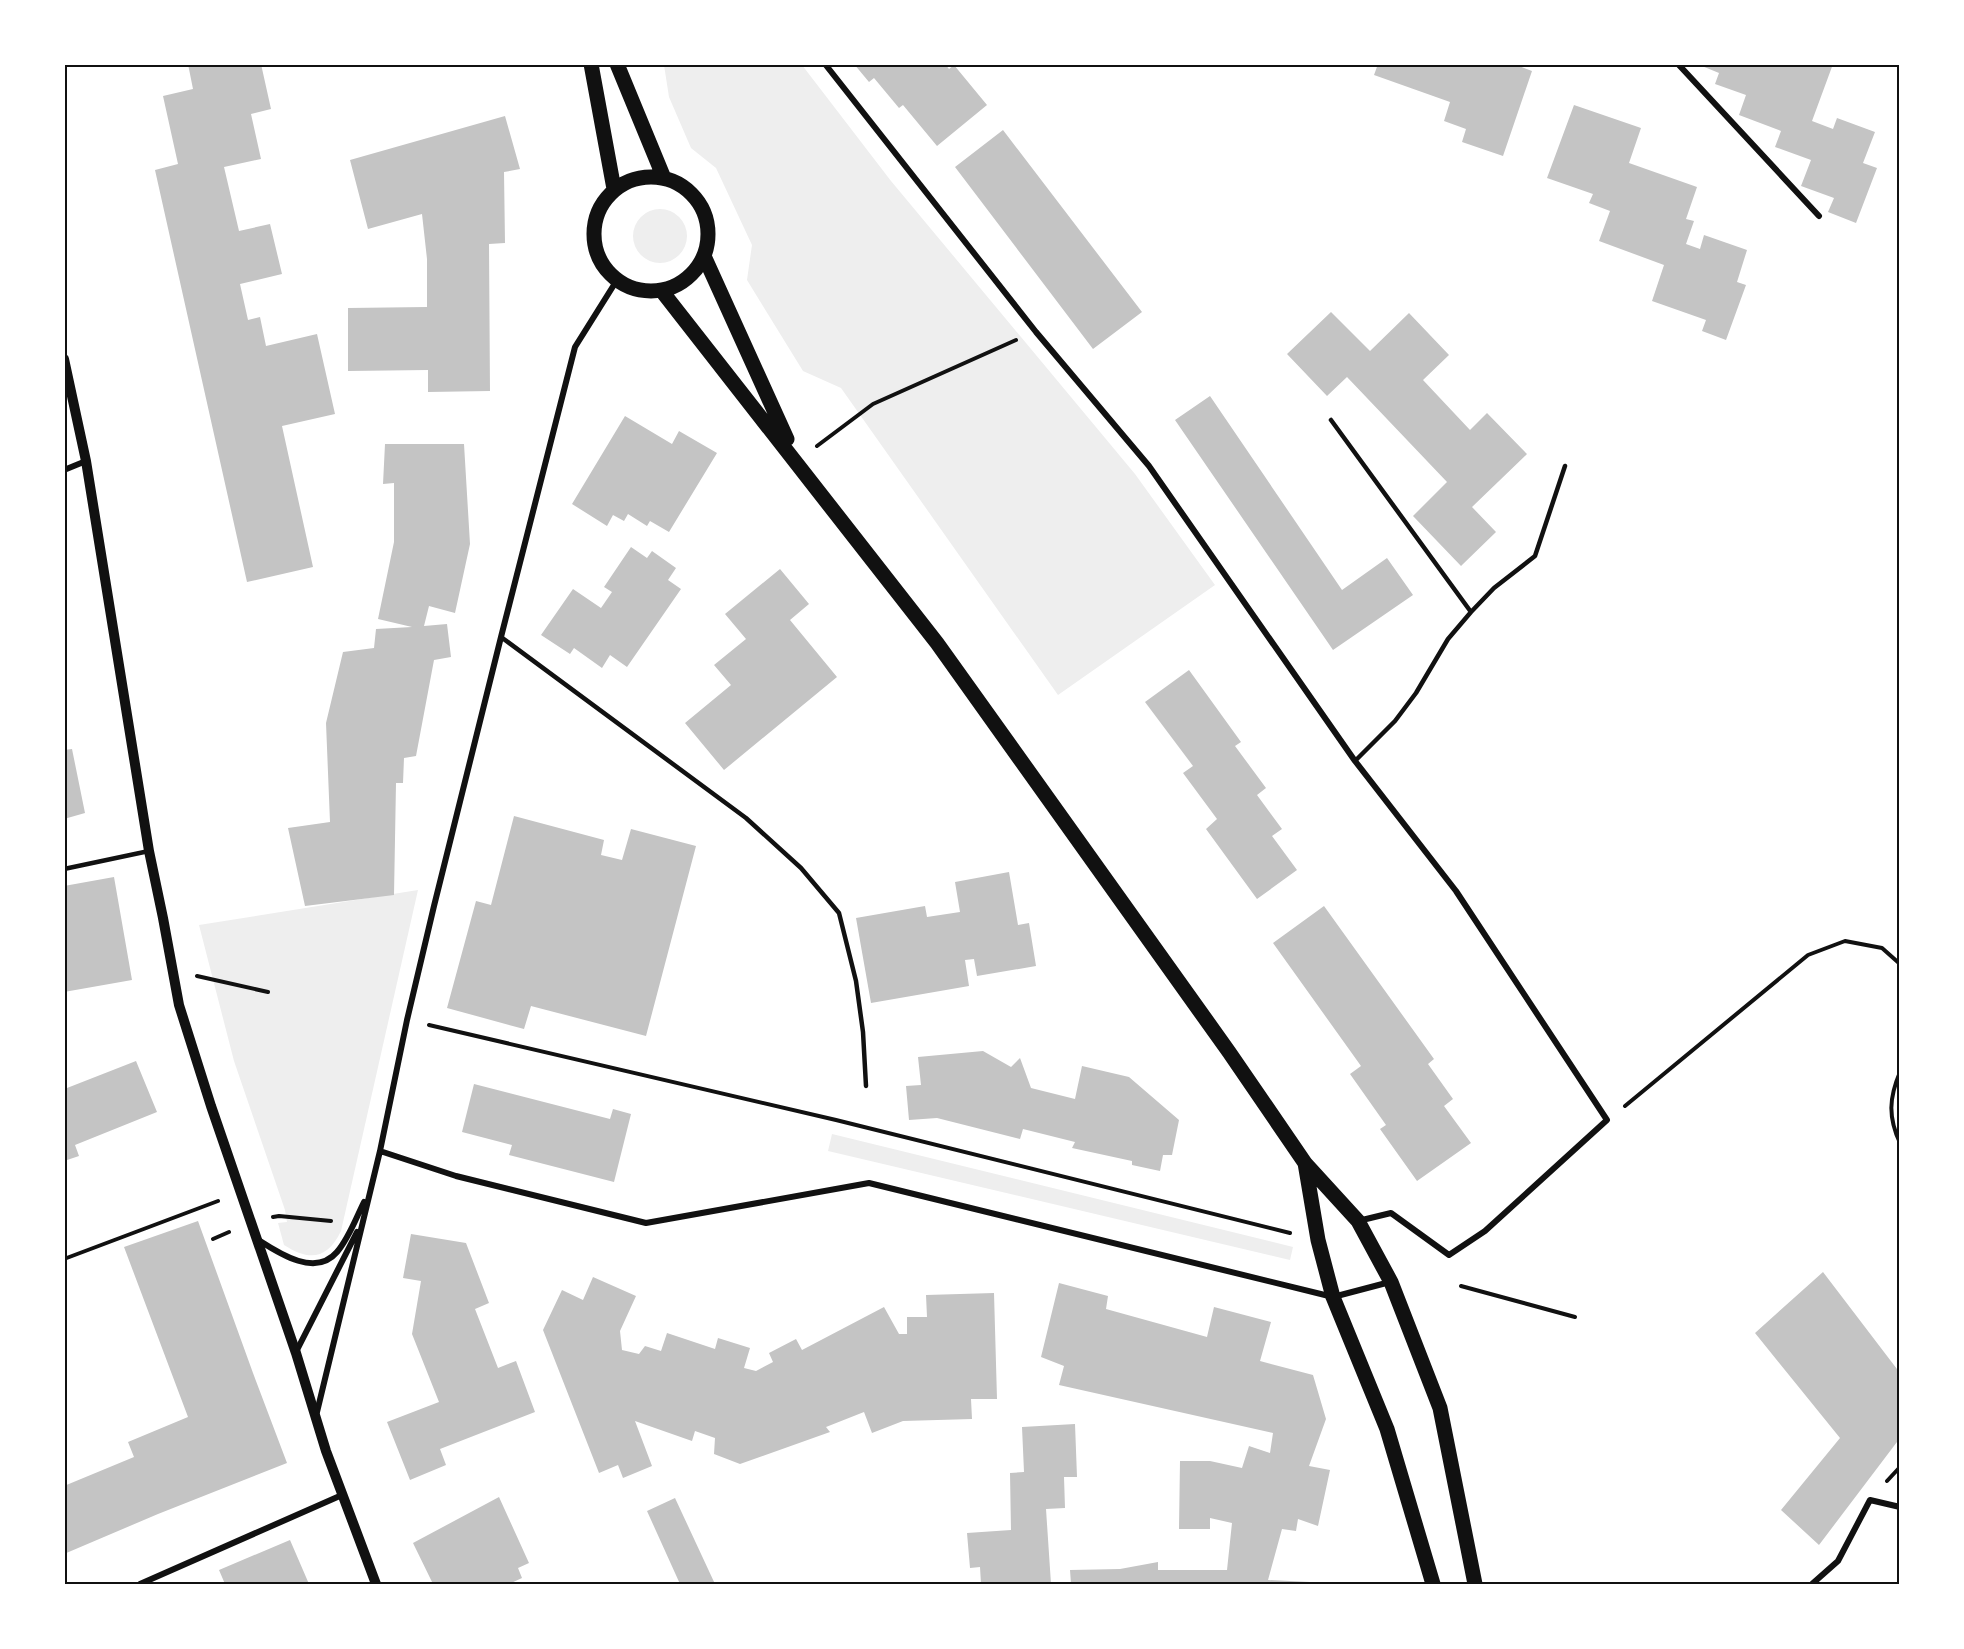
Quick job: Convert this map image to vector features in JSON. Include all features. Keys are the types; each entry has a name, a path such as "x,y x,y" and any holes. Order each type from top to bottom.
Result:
{"main road":[{"path":"617,64 664,178"},
{"path":"590,65 614,189"},
{"path":"643,176 664,178 689,191 705,214 708,228 704,256 687,278 675,286 661,290 638,290 617,280 599,260 593,235 594,222 598,210 614,189 643,176"},
{"path":"704,256 796,461"},
{"path":"661,290 944,653 1229,1052 1305,1163 1358,1221 1391,1282 1440,1408 1475,1584"},
{"path":"1305,1163 1318,1240 1333,1297 1387,1429 1433,1584"}],"street":[{"path":"825,64 1036,332 1149,466 1355,761 1456,891 1607,1120 1485,1231 1449,1255 1391,1213 1358,1221"},
{"path":"1678,64 1819,216"},
{"path":"315,1418 501,637 575,348 617,280"},
{"path":"64,359 86,461 148,851 182,1016 296,1353 315,1418 376,1584"},
{"path":"64,470 86,461"},
{"path":"380,1151 456,1176 646,1223 869,1183 1333,1297 1391,1282"},
{"path":"257,1240 288,1259 303,1263 316,1263 328,1259 336,1253 370,1191"},
{"path":"296,1353 362,1224"},
{"path":"140,1584 342,1495"},
{"path":"1812,1584 1838,1561 1870,1500 1899,1508"}],"lane":[{"path":"1331,420 1471,612"},
{"path":"1355,761 1395,721 1416,693 1448,639 1471,612 1494,588 1535,556 1565,466"},
{"path":"501,637 746,818 801,868 839,913 856,981 863,1032 866,1086"},
{"path":"64,869 148,851"}],"path":[{"path":"796,461 873,404 1036,332"},
{"path":"1607,1120 1808,955 1845,941 1882,948 1899,964"},
{"path":"173,972 231,982 268,992"},
{"path":"408,1020 824,1118 1318,1240"},
{"path":"1899,1072 1890,1112 1899,1143"},
{"path":"64,1259 241,1192"},
{"path":"213,1239 252,1223 279,1216 353,1224"},
{"path":"1461,1286 1575,1317"}],"shaded area":[{"path":"664,65 802,65 891,181 1135,474 1215,585 1058,695 841,388 803,371 747,280 752,245 716,168 691,148 669,97"},
{"path":"655,209 665,209 679,217 685,226 687,236 685,246 679,255 665,263 655,263 638,251 633,241 633,231 645,214"},
{"path":"418,890 341,1231 330,1248 317,1255 301,1254 284,1245 278,1223 287,1222 285,1210 234,1061 199,925"},
{"path":"832,1134 1293,1247 1290,1260 828,1151"}],"building":[{"path":"188,64 261,64 271,109 251,114 261,159 224,167 239,231 270,224 282,274 240,284 248,320 260,317 266,346 317,334 335,414 282,426 313,567 247,582 155,170 178,164 163,96 193,89"},
{"path":"854,64 945,64 949,69 954,65 987,105 937,146 903,105 899,108 874,78 869,82"},
{"path":"1378,64 1514,64 1532,71 1503,156 1462,142 1466,129 1444,121 1450,102 1374,75"},
{"path":"1697,64 1833,64 1812,121 1833,129 1837,118 1875,132 1863,163 1877,168 1856,223 1828,212 1834,198 1801,186 1811,160 1775,147 1781,131 1739,115 1746,95 1715,84 1719,73"},
{"path":"1574,105 1641,128 1629,163 1697,187 1686,219 1694,221 1686,244 1700,249 1704,235 1747,250 1737,282 1746,285 1726,340 1702,331 1706,320 1652,301 1664,265 1599,241 1610,211 1589,203 1593,194 1547,178"},
{"path":"505,116 520,169 504,172 505,243 489,244 490,391 428,392 428,370 348,371 348,308 427,307 427,259 422,214 368,229 350,160"},
{"path":"1003,130 1142,312 1093,349 955,167"},
{"path":"1331,312 1370,351 1409,313 1449,355 1423,380 1470,430 1487,413 1527,454 1472,507 1496,532 1461,566 1413,516 1447,482 1347,377 1327,396 1287,354"},
{"path":"1210,396 1342,590 1387,558 1413,595 1333,650 1175,420"},
{"path":"625,416 672,444 679,431 717,453 669,532 650,521 647,526 628,514 624,521 613,515 607,526 572,504"},
{"path":"385,444 464,444 470,544 455,613 429,606 424,626 447,624 451,657 434,660 416,756 404,758 403,783 396,783 394,895 305,906 288,828 330,822 326,723 343,652 374,648 376,629 412,627 378,619 394,542 394,483 383,484"},
{"path":"631,547 647,558 652,551 676,568 668,580 681,589 627,667 610,655 602,668 574,648 570,654 541,635 573,589 601,608 612,592 604,587"},
{"path":"780,569 809,604 790,620 837,677 724,770 685,723 731,685 714,665 746,639 725,614"},
{"path":"1189,670 1241,742 1235,746 1266,788 1257,795 1282,829 1272,836 1297,870 1257,899 1206,829 1217,819 1183,773 1193,766 1145,702"},
{"path":"72,749 85,813 64,819 64,750"},
{"path":"514,816 604,840 601,855 622,860 631,829 696,846 646,1036 531,1006 524,1029 447,1008 476,901 491,905"},
{"path":"1009,872 1018,925 1029,923 1036,966 977,976 974,959 965,960 969,986 871,1003 856,918 925,906 927,917 960,912 955,882"},
{"path":"114,877 132,980 64,992 64,886"},
{"path":"1324,906 1434,1059 1428,1064 1453,1099 1444,1106 1471,1143 1417,1181 1380,1129 1386,1125 1350,1074 1361,1066 1273,943"},
{"path":"983,1051 1011,1067 1020,1058 1031,1088 1075,1099 1082,1066 1129,1077 1179,1120 1172,1155 1163,1155 1160,1171 1132,1165 1132,1161 1072,1148 1075,1142 1023,1129 1020,1139 937,1118 909,1120 906,1086 921,1085 918,1057"},
{"path":"136,1061 157,1112 75,1145 79,1156 64,1161 64,1081 67,1088"},
{"path":"474,1084 610,1119 613,1109 631,1114 614,1182 509,1155 512,1145 462,1132"},
{"path":"198,1221 287,1463 64,1554 64,1486 134,1457 128,1442 188,1417 124,1247"},
{"path":"411,1234 466,1243 489,1303 475,1309 498,1368 516,1361 535,1412 440,1449 446,1465 410,1480 387,1422 439,1402 412,1334 421,1281 403,1278"},
{"path":"1823,1272 1900,1373 1900,1438 1819,1545 1781,1510 1840,1438 1755,1333"},
{"path":"593,1277 636,1296 620,1331 622,1350 639,1354 645,1346 661,1351 667,1333 715,1349 718,1338 750,1348 744,1368 756,1371 773,1362 769,1353 796,1339 802,1350 884,1307 899,1334 907,1334 907,1317 927,1317 926,1295 994,1293 997,1399 971,1399 972,1419 903,1421 872,1433 864,1412 826,1427 830,1432 740,1464 714,1454 715,1438 695,1431 692,1441 635,1421 652,1466 623,1478 618,1465 599,1473 543,1330 562,1290 583,1300"},
{"path":"1059,1283 1108,1296 1106,1309 1207,1337 1214,1307 1271,1322 1260,1361 1313,1375 1326,1419 1309,1466 1330,1470 1318,1526 1298,1519 1296,1531 1282,1529 1268,1580 1330,1584 1071,1584 1070,1570 1120,1569 1158,1562 1158,1570 1227,1570 1232,1523 1210,1518 1210,1529 1179,1529 1180,1461 1210,1461 1242,1468 1249,1446 1270,1453 1273,1433 1059,1385 1064,1366 1041,1357"},
{"path":"1075,1424 1077,1477 1064,1477 1065,1508 1046,1509 1051,1584 981,1584 980,1567 970,1568 967,1533 1011,1530 1010,1473 1024,1472 1022,1427"},
{"path":"499,1497 529,1563 518,1568 522,1578 509,1584 433,1584 413,1543"},
{"path":"675,1498 715,1584 680,1584 647,1511"},
{"path":"290,1540 309,1584 225,1584 219,1570"}]}
